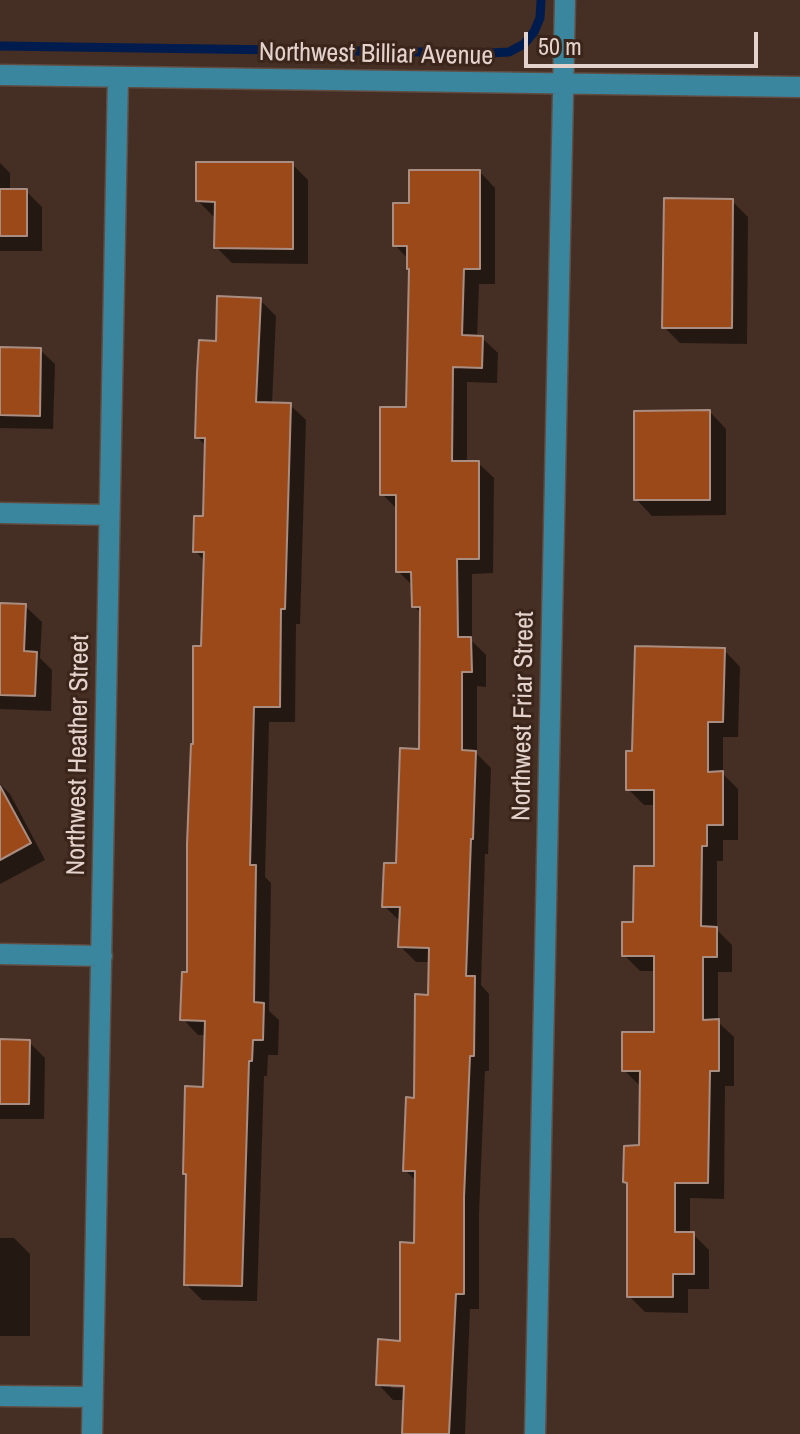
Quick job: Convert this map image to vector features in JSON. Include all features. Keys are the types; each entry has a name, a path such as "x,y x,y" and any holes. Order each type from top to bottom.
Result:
{"street":[{"name":"Northwest Friar Street","path":"535,1434 565,0"},
{"name":"Northwest Billiar Avenue","path":"0,75 800,87"},
{"name":"Northwest Heather Street","path":"92,1434 118,77"},
{"path":"0,513 109,515"},
{"path":"0,954 102,956"},
{"path":"0,1396 92,1397"}],"building":[{"path":"196,162 293,162 293,249 214,248 215,202 196,201"},
{"path":"409,170 480,170 480,269 464,269 462,335 483,336 482,368 453,367 452,461 479,461 479,559 457,559 458,637 471,637 472,672 462,672 462,750 476,751 466,976 475,976 474,1056 470,1056 464,1197 464,1294 456,1294 449,1434 402,1434 404,1386 376,1385 378,1339 400,1341 400,1242 414,1243 415,1171 403,1171 406,1097 414,1098 415,994 428,995 429,948 398,947 400,907 382,907 384,863 396,863 400,748 419,749 420,607 412,607 411,572 396,572 396,495 380,495 380,407 406,407 409,269 407,246 393,246 393,203 409,203"},
{"path":"0,189 27,189 27,236 0,236"},
{"path":"664,198 733,199 732,328 662,328"},
{"path":"217,296 261,298 256,402 291,403 285,609 281,609 280,707 254,707 250,865 256,865 254,1002 264,1003 263,1040 253,1040 252,1061 249,1061 242,1286 184,1285 185,1086 203,1087 205,1021 180,1020 182,972 187,972 193,646 201,646 204,552 193,552 194,516 203,516 205,438 195,438 197,373 199,340 216,341"},
{"path":"0,347 41,348 40,416 0,415"},
{"path":"710,410 710,500 634,500 634,411"},
{"path":"0,603 26,604 24,651 37,652 35,696 0,695"},
{"path":"635,646 725,648 723,722 708,722 708,772 723,771 723,825 707,825 707,846 702,846 701,926 717,927 717,957 703,957 703,1020 719,1019 719,1071 710,1071 708,1183 675,1183 675,1232 694,1232 694,1274 673,1274 673,1297 627,1297 624,1146 639,1145 640,1071 622,1071 622,1032 654,1032 654,956 622,956 622,922 633,922 634,866 654,866 654,790 626,790 626,751 632,751"},
{"path":"0,786 31,843 0,860"},
{"path":"0,1039 30,1040 29,1104 0,1104"}],"waterway":[{"path":"0,46 509,52 524,44 534,32 540,18 541,1"}]}
